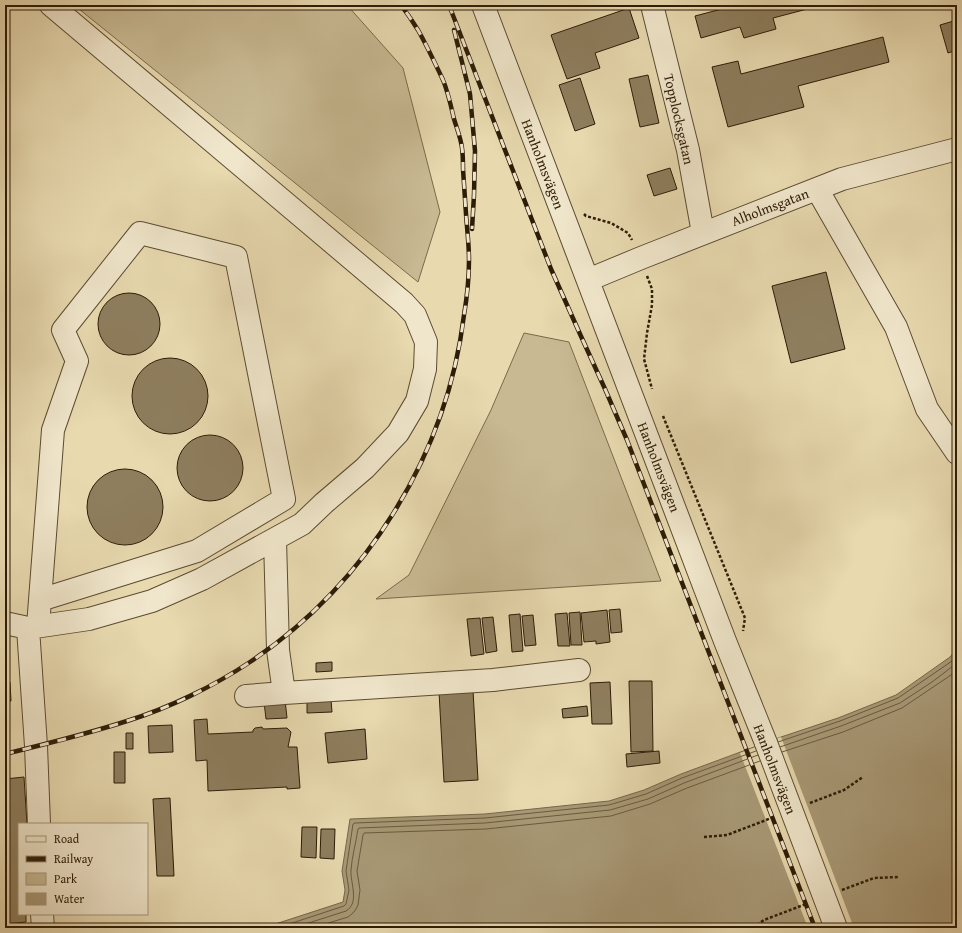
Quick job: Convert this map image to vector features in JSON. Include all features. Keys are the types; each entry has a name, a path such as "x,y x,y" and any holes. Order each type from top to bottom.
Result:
{"street":[{"path":"5,622 33,627 89,619 152,601 202,579 302,524 365,468 398,434 417,401 425,369 426,342 415,315 398,298 51,5"},
{"name":"Hanholmsvägen","path":"483,5 836,928"},
{"name":"Topplocksgatan","path":"652,5 688,150 703,233"},
{"name":"Alholmsgatan","path":"588,280 703,233 842,180 957,149"},
{"path":"817,189 896,327 927,410 957,453"},
{"path":"39,823 33,627 40,600 53,430 77,361 63,330 140,233 236,257 284,499 197,551 40,600"},
{"path":"275,539 278,650 284,693"},
{"path":"246,696 493,680 579,670"},
{"path":"42,915 43,928"}],"path":[{"path":"582,212 586,216 611,223 628,233 641,258 652,289 652,305 644,360 653,393"},
{"path":"662,415 745,618 742,637"}],"green space":[{"path":"74,5 347,5 403,68 440,212 418,282"},
{"path":"524,333 569,342 661,581 376,599 409,575 491,410"}],"water":[{"path":"957,649 957,928 263,928 343,902 345,890 342,871 350,819 485,814 609,801 644,790 681,774 781,737 838,718 896,695 950,657"}],"pier":[{"path":"781,737 854,928 808,928 740,753"}],"building":[{"path":"737,5 815,5 815,7 773,18 776,29 744,38 740,27 701,38 695,16"},
{"path":"629,8 639,38 595,53 600,68 567,79 551,35"},
{"path":"957,20 957,50 948,53 940,25"},
{"path":"883,37 889,62 798,86 804,107 728,127 712,67 738,61 741,74"},
{"path":"648,75 659,123 640,127 629,79"},
{"path":"580,78 595,124 575,131 559,85"},
{"path":"670,168 677,189 654,196 647,175"},
{"path":"826,272 845,349 791,363 772,286"},
{"path":"129,293 141,295 151,302 158,312 160,324 158,336 151,346 141,353 129,355 117,353 107,346 100,336 98,324 100,312 107,302 117,295"},
{"path":"170,358 185,361 197,369 205,381 208,396 205,411 197,423 185,431 170,434 155,431 143,423 135,411 132,396 135,381 143,369 155,361"},
{"path":"210,435 223,438 233,445 240,455 243,468 240,481 233,491 223,498 210,501 197,498 187,491 180,481 177,468 180,455 187,445 197,438"},
{"path":"125,469 140,472 152,480 160,492 163,507 160,522 152,534 140,542 125,545 110,542 98,534 90,522 87,507 90,492 98,480 110,472"},
{"path":"620,609 622,632 611,633 609,610"},
{"path":"607,610 610,642 596,644 596,641 584,642 581,613"},
{"path":"580,612 582,645 571,645 569,613"},
{"path":"567,613 570,646 558,646 555,614"},
{"path":"520,614 523,651 512,652 509,615"},
{"path":"533,615 536,645 525,646 522,616"},
{"path":"493,617 497,651 486,653 482,618"},
{"path":"480,618 484,654 471,656 467,619"},
{"path":"332,662 332,671 316,672 316,663"},
{"path":"629,681 652,681 653,751 631,752"},
{"path":"10,682 11,701 5,702 5,683"},
{"path":"610,682 612,724 592,724 590,683"},
{"path":"473,690 478,780 444,782 439,692"},
{"path":"285,700 287,718 266,719 264,702"},
{"path":"331,700 332,712 307,713 307,702"},
{"path":"587,706 588,716 563,718 562,709"},
{"path":"207,719 208,734 253,732 255,728 262,727 263,729 287,728 291,732 288,747 297,747 300,788 287,789 287,787 208,791 207,760 196,761 194,720"},
{"path":"172,725 173,752 149,753 148,726"},
{"path":"365,729 367,759 328,763 325,733"},
{"path":"126,733 133,733 133,749 126,749"},
{"path":"659,751 660,763 627,767 626,754"},
{"path":"114,752 125,752 125,783 114,783"},
{"path":"24,777 27,823 18,823 18,915 26,915 26,922 5,924 5,779"},
{"path":"170,798 174,876 157,876 153,799"},
{"path":"302,827 317,827 316,858 301,857"},
{"path":"321,829 335,829 334,859 320,858"}],"railway":[{"path":"5,754 82,735 159,710 222,680 250,662 292,630 330,594 365,555 394,511 420,465 440,417 455,367 466,301 469,274 469,254 463,153 448,94 428,48 401,5"},
{"path":"449,5 551,269 627,440 815,928"},
{"path":"454,30 470,94 475,151 472,229"}]}
